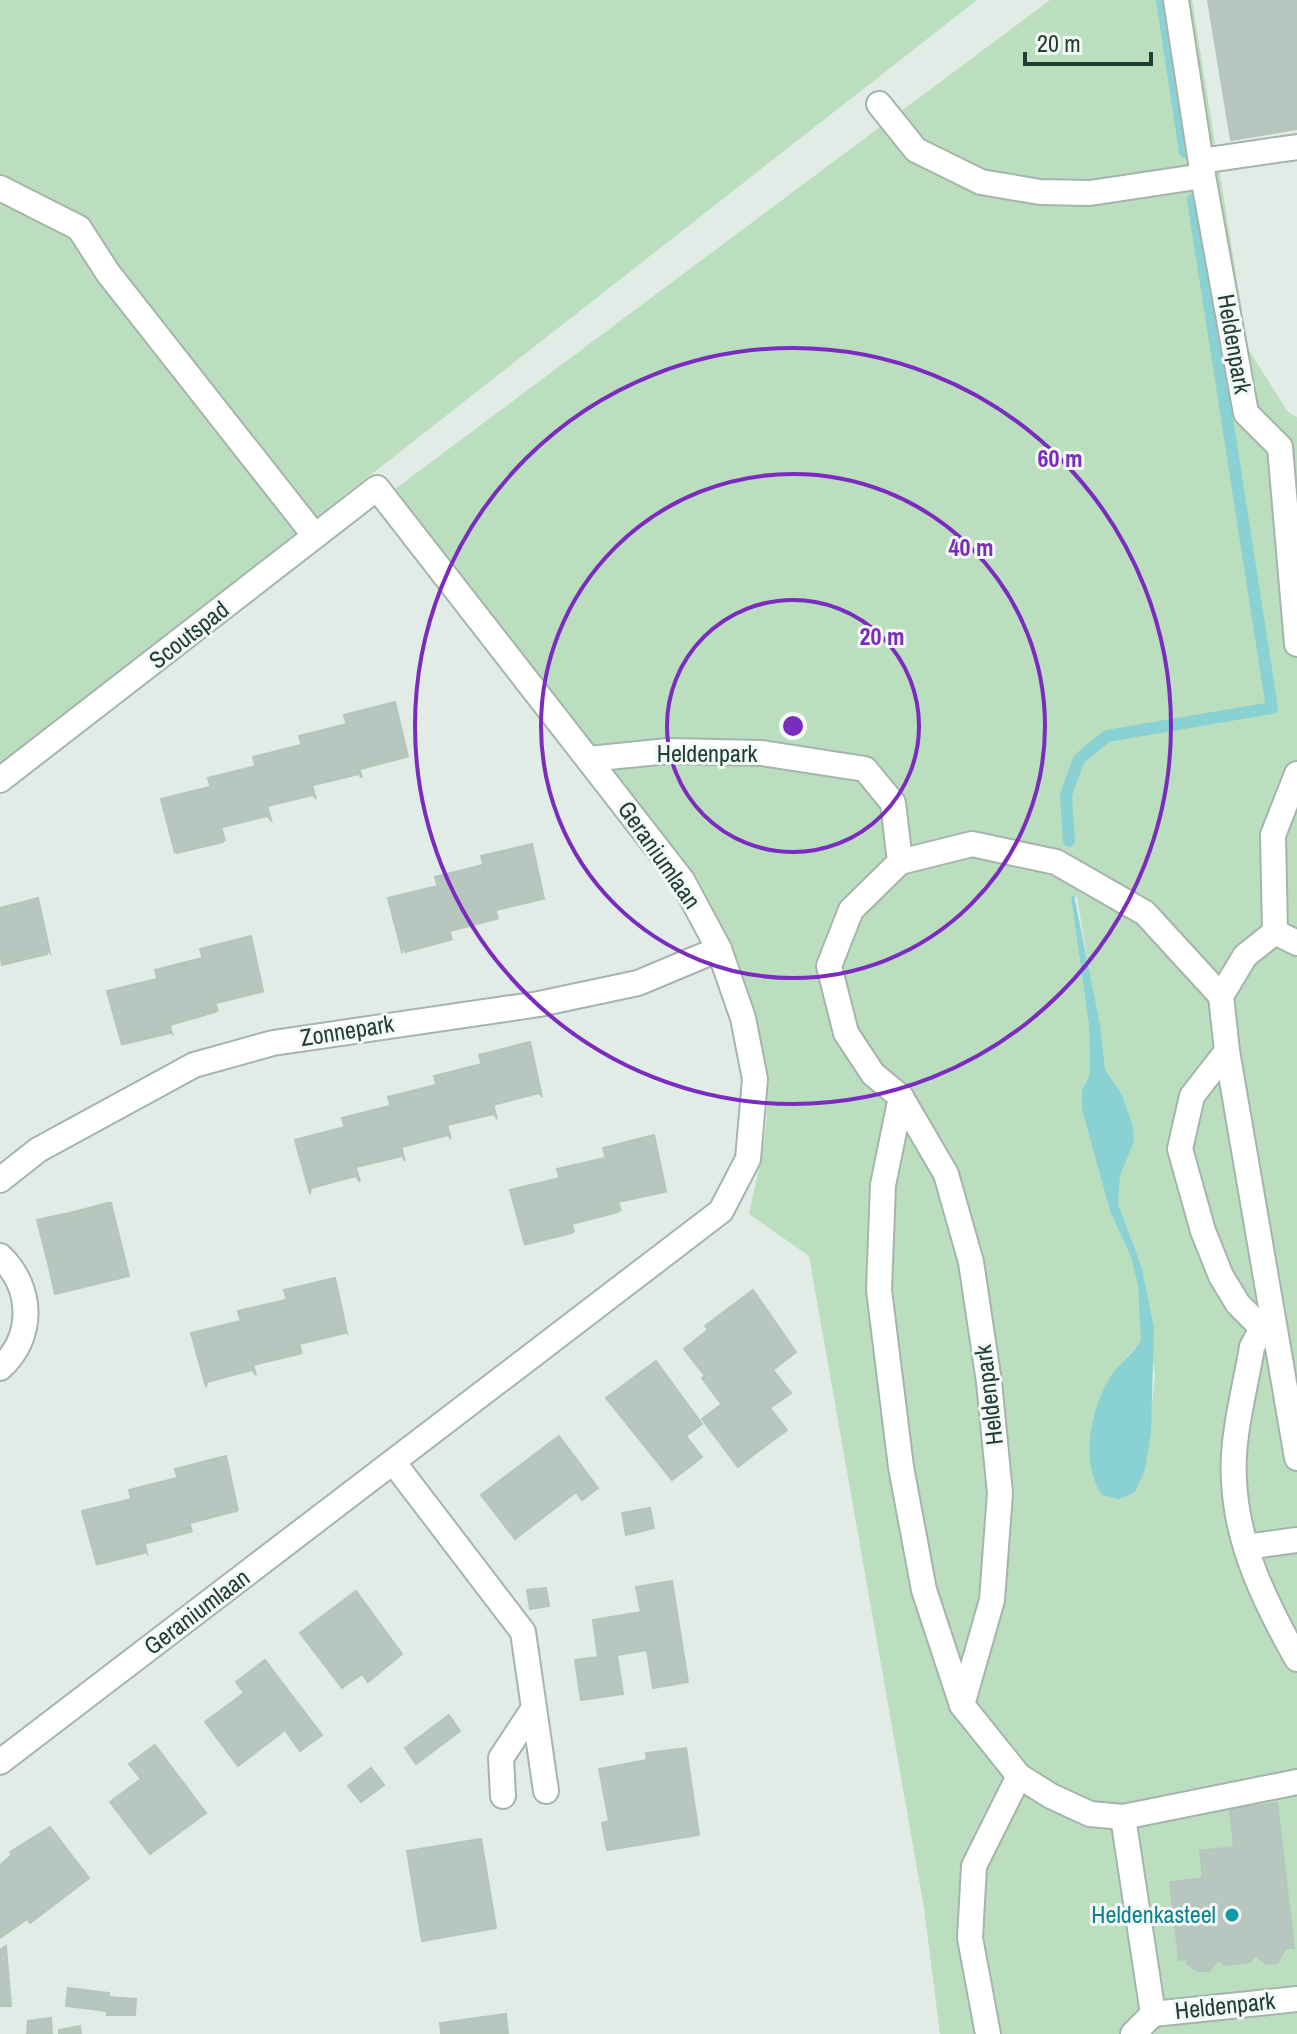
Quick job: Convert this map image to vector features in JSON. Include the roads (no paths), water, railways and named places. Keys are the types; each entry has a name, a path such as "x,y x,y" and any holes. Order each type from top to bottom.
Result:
{"street":[{"name":"Heldenpark","path":"1176,0 1202,168 1246,413 1280,447 1297,644"},
{"path":"879,104 916,150 981,182 1040,192 1090,193 1297,147"},
{"path":"0,188 79,228 108,273 315,536"},
{"name":"Scoutspad","path":"0,780 377,488"},
{"name":"Geraniumlaan","path":"0,1762 721,1211 748,1159 755,1079 743,1018 719,949 682,880 377,488"},
{"name":"Heldenpark","path":"589,759 668,751 762,753 865,769 893,803 900,862 851,910 829,966 846,1033 873,1074 901,1097 946,1174 971,1262 989,1382 999,1479 992,1600 962,1705"},
{"path":"1275,932 1273,835 1297,774"},
{"path":"900,862 972,844 1056,862 1145,913 1221,996 1227,1051 1297,1458"},
{"path":"1221,996 1245,956 1275,932"},
{"path":"1275,932 1297,943"},
{"name":"Zonnepark","path":"0,1180 38,1150 194,1065 273,1043 539,1004 638,983 719,949"},
{"path":"1227,1051 1192,1096 1180,1149 1203,1231 1221,1276 1238,1304 1262,1328 1252,1347 1234,1480 1246,1547 1264,1601 1297,1659"},
{"path":"901,1097 883,1185 879,1290 901,1467 924,1590 962,1705 1019,1776 1051,1796 1090,1814 1123,1817 1297,1782"},
{"path":"0,1256 12,1267 24,1289 27,1314 22,1337 10,1359 0,1368"},
{"path":"394,1463 523,1632 532,1711 546,1791"},
{"path":"1246,1547 1297,1540"},
{"path":"503,1796 501,1758 532,1711"},
{"path":"988,2034 970,1938 974,1866 1019,1776"},
{"name":"Heldenpark","path":"1123,1817 1153,2014"},
{"name":"Heldenpark","path":"1133,2034 1153,2014 1297,1999"}],"water":[{"path":"1074,895 1100,1025 1105,1069 1122,1095 1133,1127 1134,1142 1120,1175 1118,1204 1141,1265 1154,1328 1151,1432 1145,1470 1135,1492 1119,1499 1102,1495 1095,1482 1091,1467 1090,1434 1098,1402 1112,1374 1141,1340 1138,1286 1131,1257 1110,1211 1082,1110 1082,1090 1090,1074 1089,1026 1071,897"}],"waterway":[{"path":"1162,0 1185,152"},
{"path":"1069,841 1066,795 1079,759 1107,736 1272,708 1193,200"}],"place":[{"name":"Heldenkasteel","path":"1232,1915"}]}
